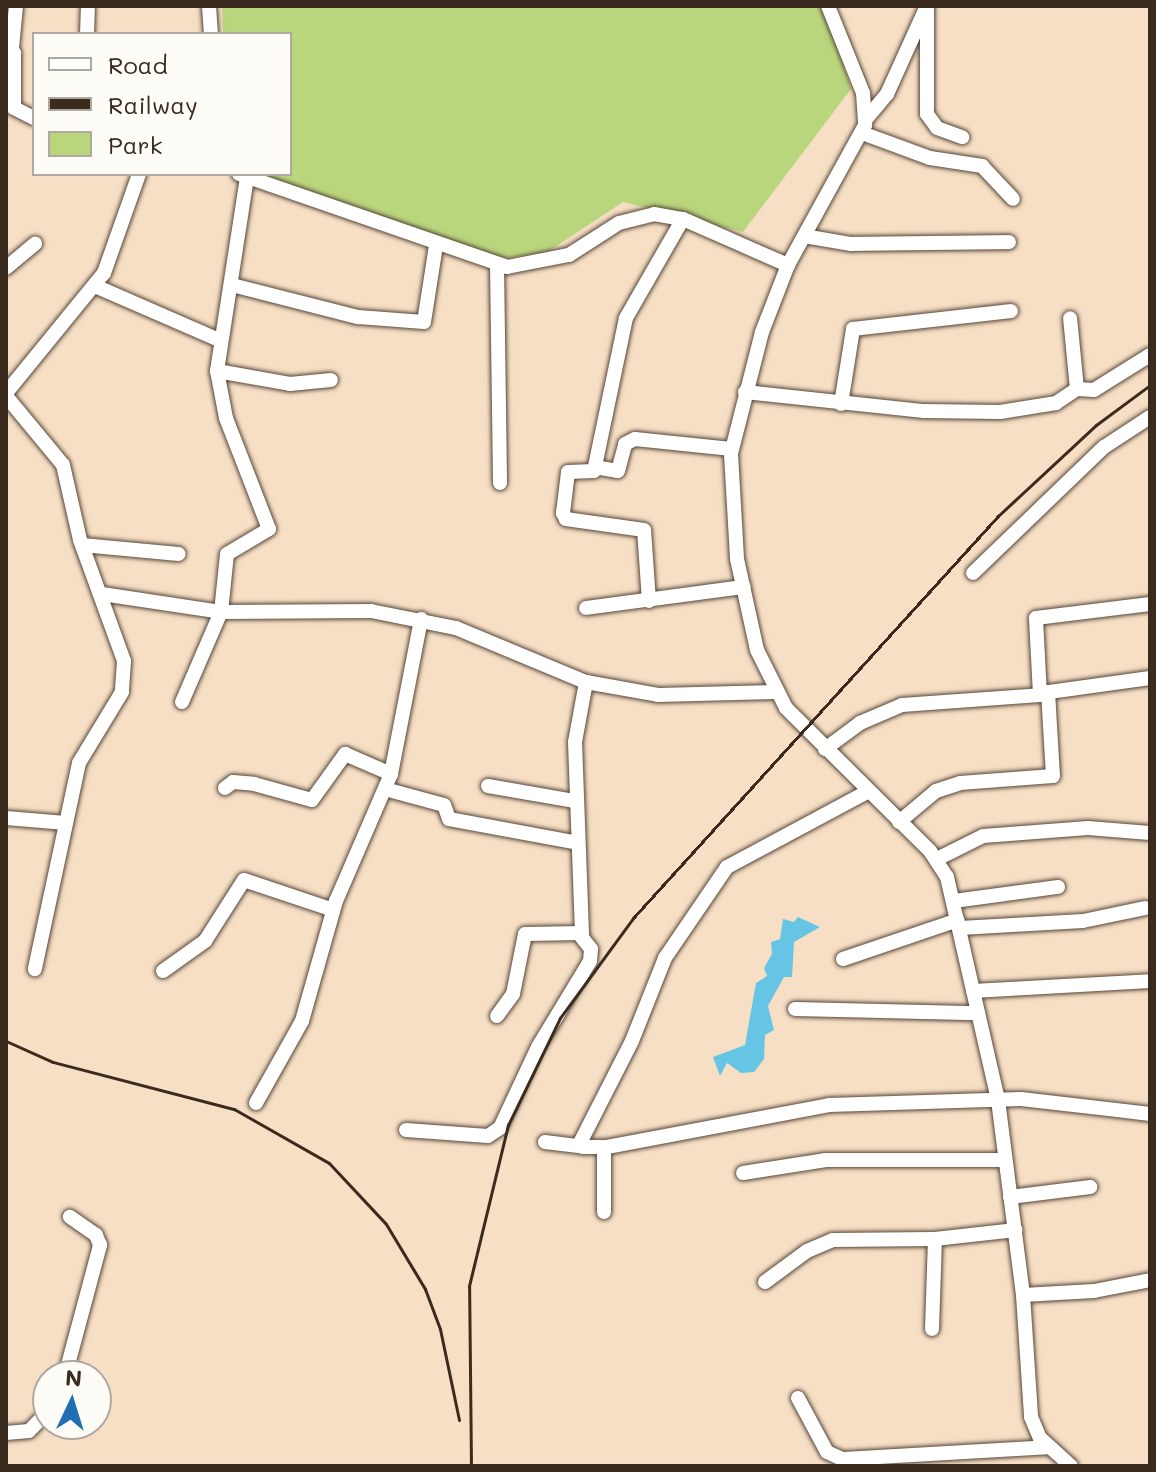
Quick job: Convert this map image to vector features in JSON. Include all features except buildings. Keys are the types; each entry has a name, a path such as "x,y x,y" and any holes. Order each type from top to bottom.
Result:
{"street":[{"path":"16,6 9,47 10,111 32,117"},
{"path":"87,32 88,6"},
{"path":"209,6 211,32"},
{"path":"828,6 863,93 864,126"},
{"path":"927,6 887,94 864,126 788,265 745,392 731,449 732,512 757,650 775,692 825,749 937,859 954,901 998,1100 1023,1295 1031,1417 1049,1447 1071,1466"},
{"path":"927,6 927,114 937,128 962,137"},
{"path":"864,126 930,158 982,166 1013,199"},
{"path":"35,969 79,763 124,683 124,661 82,545 63,465 6,394 95,286 120,234 138,176"},
{"path":"182,702 221,612 227,552 269,527 226,418 217,371 219,340 232,285 243,176"},
{"path":"246,176 497,265 534,266 569,255 640,215 683,219 788,265"},
{"path":"649,601 644,530 563,517 567,474 591,472 595,467 626,318 683,219"},
{"path":"804,236 851,244 1009,242"},
{"path":"6,268 35,244"},
{"path":"232,285 358,317 424,322 436,245"},
{"path":"497,265 500,483"},
{"path":"95,286 219,340"},
{"path":"841,404 853,329 1011,311"},
{"path":"1070,318 1077,389"},
{"path":"745,392 841,404 990,412 1056,403 1077,389 1094,390 1150,355"},
{"path":"217,371 290,384 331,380"},
{"path":"973,573 1104,447 1150,417"},
{"path":"595,467 618,471 625,444 635,439 731,449"},
{"path":"82,545 179,554"},
{"path":"586,608 744,587"},
{"path":"102,594 221,612 371,611 421,619 529,655 586,682 658,695 775,692"},
{"path":"899,822 936,791 960,783 1053,776 1036,618 1150,604"},
{"path":"256,1103 302,1021 333,910 391,774 421,619"},
{"path":"825,749 860,723 902,705 1045,693 1150,678"},
{"path":"406,1130 488,1136 500,1128 538,1047 590,961 591,949 580,935 574,801 575,742 586,682"},
{"path":"225,788 233,782 254,784 312,800 345,754 391,774"},
{"path":"488,786 574,801"},
{"path":"385,789 444,805 449,819 578,843"},
{"path":"583,1147 581,1141 632,1041 665,958 727,867 867,792"},
{"path":"6,818 66,823"},
{"path":"937,859 983,836 1088,828 1150,833"},
{"path":"163,971 205,941 244,880 333,910"},
{"path":"954,901 1058,887"},
{"path":"843,959 959,924 1083,921 1145,908"},
{"path":"497,1016 513,994 525,934 580,935"},
{"path":"973,991 1150,981"},
{"path":"795,1009 978,1013"},
{"path":"545,1142 604,1147 793,1109 998,1100 1150,1114"},
{"path":"604,1147 604,1212"},
{"path":"743,1173 826,1160 1004,1160"},
{"path":"1010,1197 1090,1187"},
{"path":"69,1360 100,1245 96,1235 70,1217"},
{"path":"765,1282 807,1251 833,1240 935,1239 1015,1230"},
{"path":"932,1329 935,1239"},
{"path":"1023,1295 1094,1291 1150,1280"},
{"path":"798,1398 827,1452 842,1459 1049,1447"},
{"path":"6,1433 29,1431 32,1428"}],"green space":[{"path":"222,6 823,6 851,89 743,232 623,202 546,253 474,261 260,176 292,176 292,32 223,32"}],"water":[{"path":"798,917 820,927 794,942 792,977 784,977 768,1006 774,1030 765,1035 764,1059 754,1072 741,1073 727,1063 720,1076 713,1057 745,1045 756,983 767,976 764,968 772,954 771,942 780,939 783,919 794,922"}],"railway":[{"path":"471,1466 469,1286 508,1125 560,1018 634,917 998,516 1096,425 1150,385"},
{"path":"6,1041 53,1062 234,1109 329,1163 386,1224 425,1289 440,1329 459,1420"}]}
